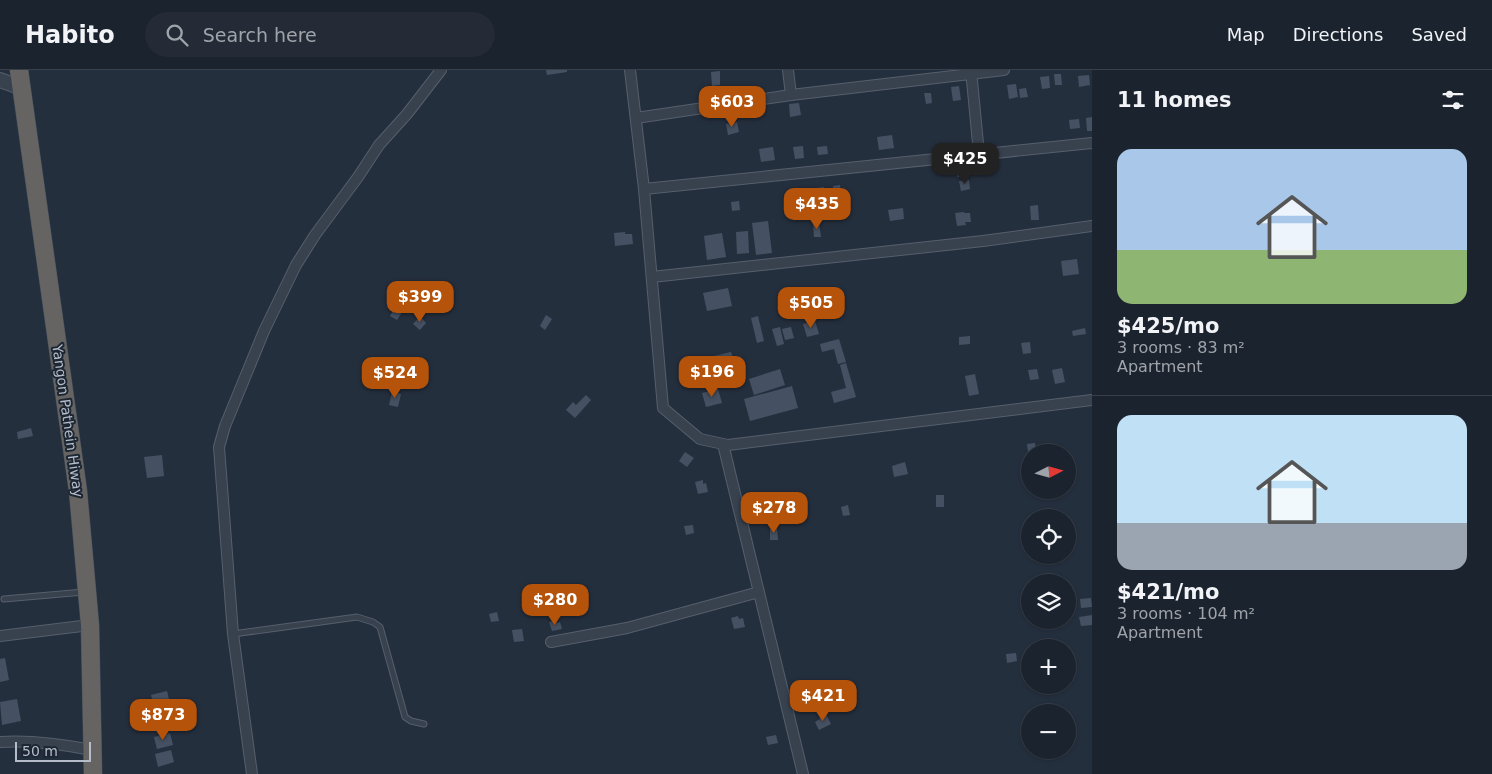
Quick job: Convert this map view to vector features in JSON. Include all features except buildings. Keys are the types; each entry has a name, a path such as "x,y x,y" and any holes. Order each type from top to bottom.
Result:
{"highway":[{"name":"Yangon Pathein Hiway","path":"19,70 78,491 90,624 93,774"}],"street":[{"path":"252,774 234,634 220,447 225,426 264,331 296,265 379,145 407,114 441,70"},
{"path":"630,70 644,189 664,408 700,439 728,445 1092,400"},
{"path":"788,70 791,95"},
{"path":"636,118 791,95 971,72 1004,70"},
{"path":"971,72 979,154"},
{"path":"0,80 22,88"},
{"path":"644,189 1092,142"},
{"path":"652,277 983,241 1092,226"},
{"path":"722,444 803,774"},
{"path":"551,642 627,628 759,592"},
{"path":"0,636 90,624"},
{"path":"0,742 24,740 48,742 92,750"}],"lane":[{"path":"4,600 87,592"},
{"path":"234,634 357,617 373,622 380,627 405,717 411,722 424,724"}]}
